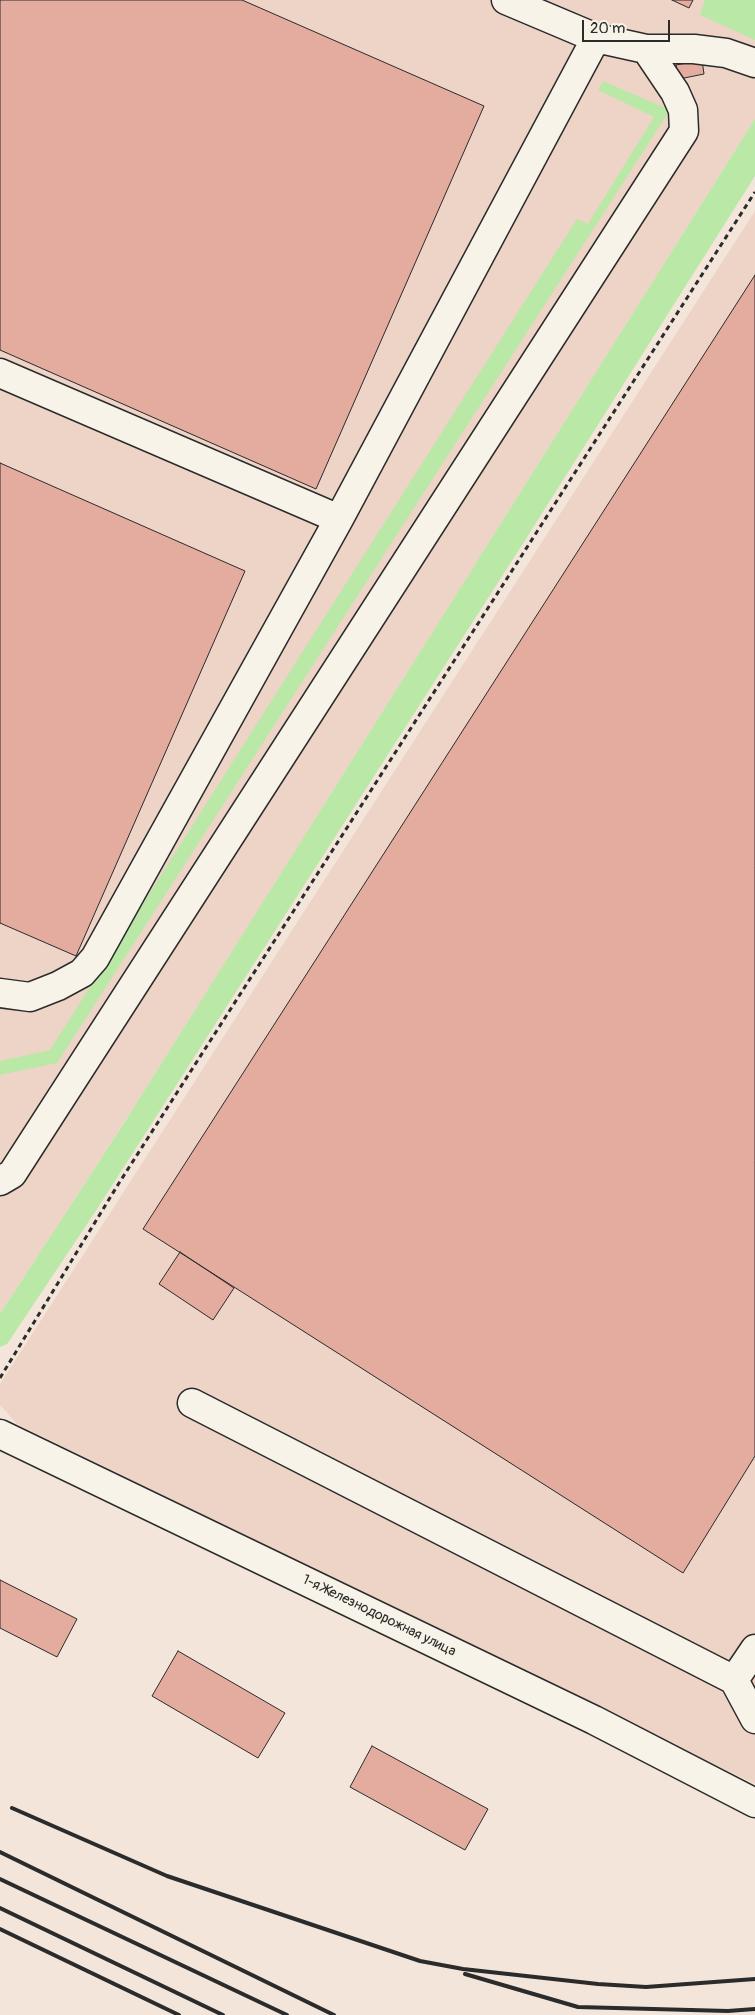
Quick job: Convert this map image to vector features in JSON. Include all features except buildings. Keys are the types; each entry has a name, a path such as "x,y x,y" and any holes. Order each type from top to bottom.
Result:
{"street":[{"path":"506,0 596,38 646,48 694,49 726,53 755,63"},
{"path":"0,993 30,997 58,986 82,973 95,958 339,520 596,38"},
{"path":"0,1181 12,1174 684,131 683,110 679,101 646,48"},
{"path":"0,373 339,520"},
{"path":"192,1403 734,1680 755,1719"},
{"name":"1-я Железнодорожная улица","path":"0,1434 594,1720 755,1802"},
{"path":"734,1680 755,1649"}],"path":[{"path":"0,1378 130,1166 755,192"}],"shaded area":[{"path":"0,0 755,0 755,119 138,1101 0,1314"},
{"path":"755,211 755,1784 17,1424 0,1405 0,1384"}],"green space":[{"path":"705,0 755,0 755,40 700,15"},
{"path":"603,81 670,110 57,1063 0,1075 0,1061 50,1050 577,219 588,224 654,117 598,90"},
{"path":"755,119 755,176 522,545 97,1209 7,1344 0,1347 0,1314 124,1123"}],"railway":[{"path":"12,1808 167,1876 420,1961 463,1969 598,1984 646,1987 755,1979"},
{"path":"0,1852 334,2015"},
{"path":"0,1879 287,2015"},
{"path":"0,1908 223,2015"},
{"path":"0,1929 179,2015"},
{"path":"465,1974 578,2007 728,2011 755,2009"}]}
